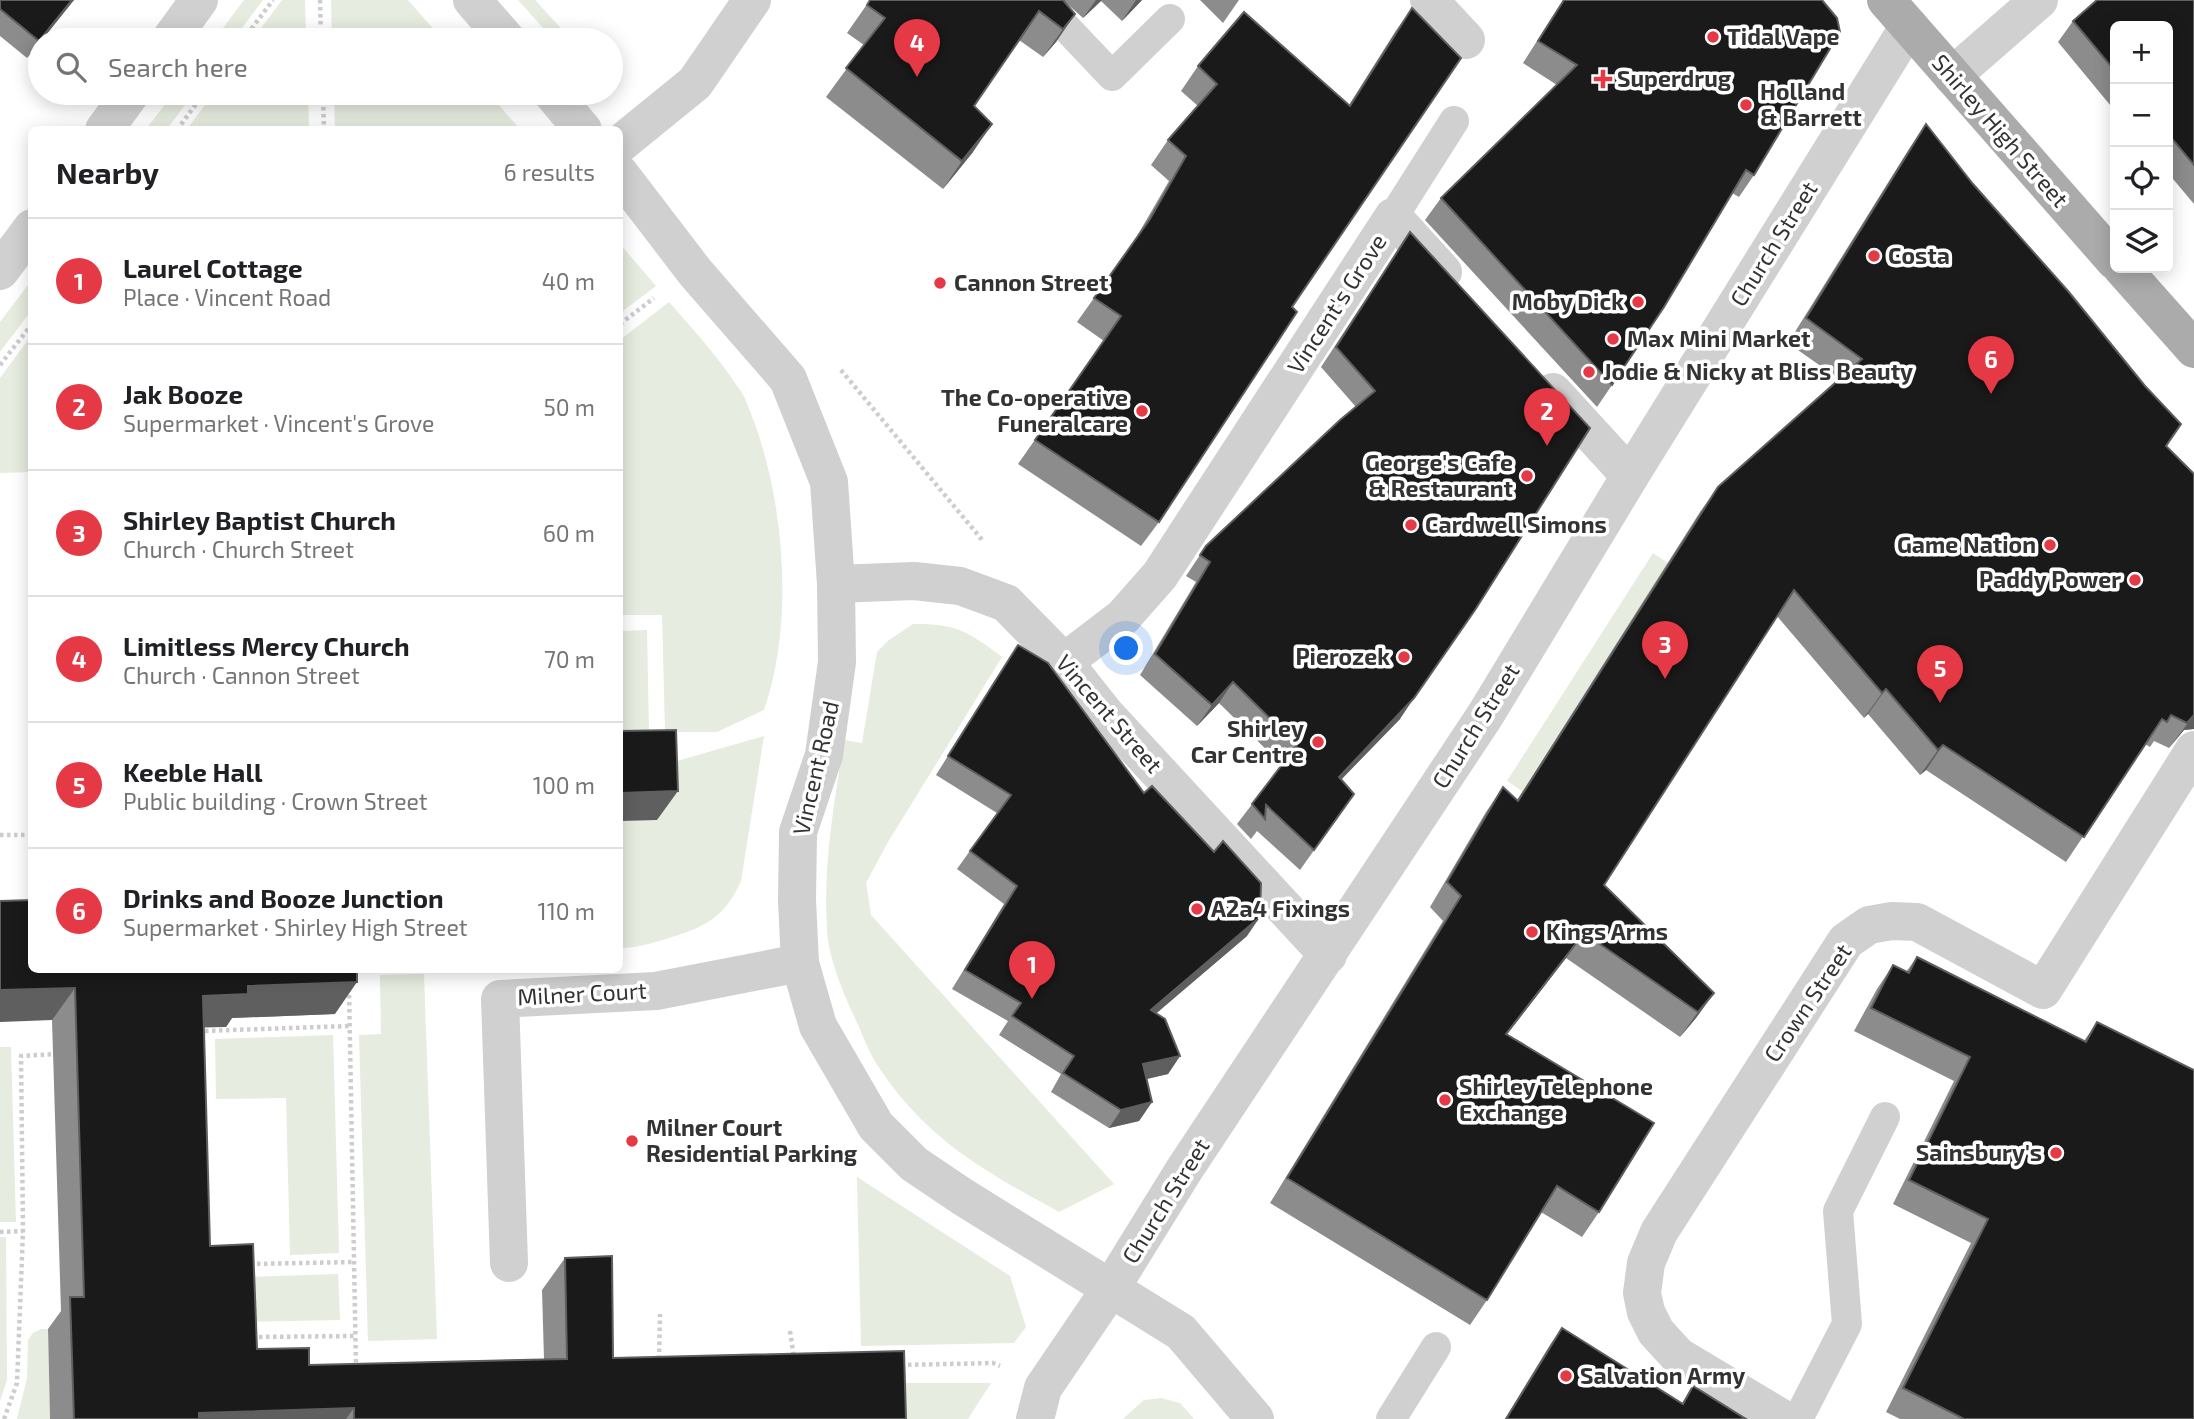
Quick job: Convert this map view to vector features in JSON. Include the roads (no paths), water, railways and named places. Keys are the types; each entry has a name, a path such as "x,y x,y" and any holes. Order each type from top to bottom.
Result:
{"main road":[{"name":"Shirley High Street","path":"1898,13 2110,255"},
{"path":"2126,273 2194,349"}],"street":[{"path":"179,28 200,0"},
{"path":"472,0 496,28"},
{"path":"623,142 695,83 752,0"},
{"path":"1429,0 1466,40"},
{"path":"1952,76 2039,0"},
{"name":"Church Street","path":"1039,1404 1184,1170 1486,714 1630,476 1898,13"},
{"path":"107,126 122,105"},
{"path":"562,105 580,126"},
{"name":"Vincent Road","path":"623,178 700,279 789,379 829,482 836,583 837,662 824,755 798,832 800,963 818,1026 876,1126 914,1164 963,1198 1181,1332 1255,1419"},
{"name":"Vincent's Grove","path":"1064,662 1124,617 1160,575 1393,217 1466,297"},
{"path":"0,271 28,233"},
{"path":"1530,367 1630,476"},
{"name":"Vincent Street","path":"836,583 914,581 960,586 1006,603 1064,662 1106,715 1328,955"},
{"name":"Crown Street","path":"1783,1419 1678,1356 1656,1332 1646,1312 1642,1293 1646,1263 1659,1232 1846,941 1869,925 1892,921 1917,922 2043,990 2194,750"},
{"name":"Milner Court","path":"509,1263 500,999 656,991 800,963"}],"lane":[{"path":"1040,0 1112,76 1170,19"},
{"path":"1393,217 1454,121"},
{"path":"1798,1419 1847,1324 1838,1211 1885,1117"},
{"path":"1391,1419 1437,1347"}],"place":[{"name":"Tidal Vape","path":"1713,37"},
{"name":"Limitless Mercy Church","path":"917,77"},
{"name":"Superdrug","path":"1603,79"},
{"name":"Holland & Barrett","path":"1746,105"},
{"name":"Costa","path":"1874,256"},
{"name":"Cannon Street","path":"940,283"},
{"name":"Moby Dick","path":"1638,302"},
{"name":"Max Mini Market","path":"1613,339"},
{"name":"Jodie & Nicky at Bliss Beauty","path":"1589,372"},
{"name":"Drinks and Booze Junction","path":"1991,394"},
{"name":"The Co-operative Funeralcare","path":"1142,411"},
{"name":"Jak Booze","path":"1547,446"},
{"name":"George's Cafe & Restaurant","path":"1527,476"},
{"name":"Cardwell Simons","path":"1411,525"},
{"name":"Game Nation","path":"2050,545"},
{"name":"Paddy Power","path":"2135,580"},
{"name":"Pierozek","path":"1404,657"},
{"name":"Shirley Baptist Church","path":"1665,679"},
{"name":"Keeble Hall","path":"1940,703"},
{"name":"Shirley Car Centre","path":"1318,742"},
{"name":"A2a4 Fixings","path":"1197,909"},
{"name":"Kings Arms","path":"1532,932"},
{"name":"Laurel Cottage","path":"1032,999"},
{"name":"Shirley Telephone Exchange","path":"1445,1100"},
{"name":"Milner Court Residential Parking","path":"632,1141"},
{"name":"Sainsbury's","path":"2056,1153"},
{"name":"Salvation Army","path":"1566,1376"}]}
